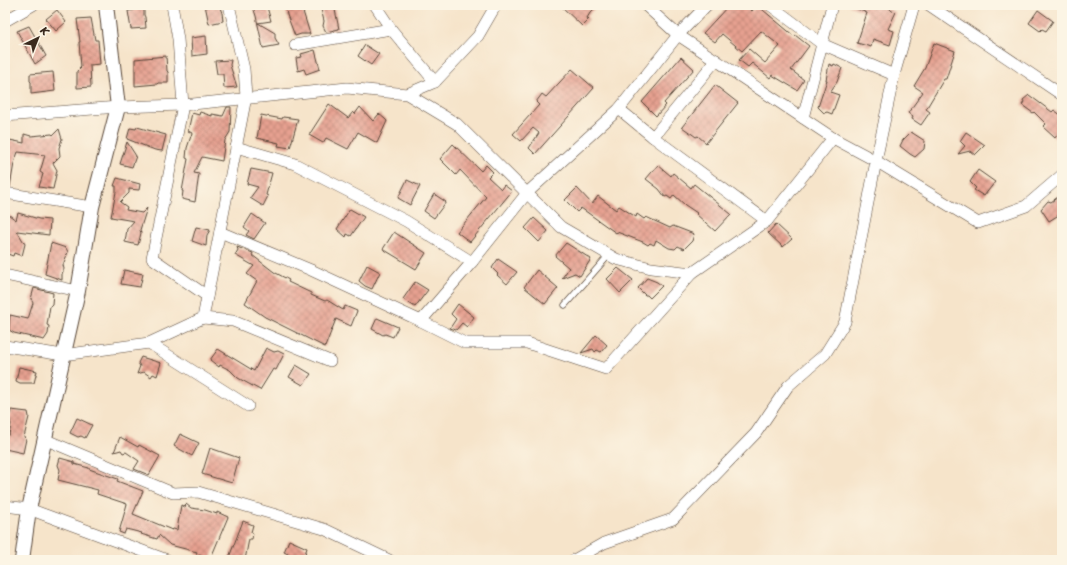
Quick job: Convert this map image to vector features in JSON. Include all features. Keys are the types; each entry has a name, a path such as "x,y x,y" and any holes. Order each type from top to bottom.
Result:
{"street":[{"path":"5,21 33,5"},
{"path":"22,560 28,509 78,291 92,207 118,107 106,5"},
{"path":"172,5 178,39 183,105 152,258 207,296"},
{"path":"203,318 246,97 244,69 229,5"},
{"path":"375,5 391,29 435,82"},
{"path":"407,94 435,82 478,36 496,5"},
{"path":"646,5 678,35 833,138 876,161 978,223 1026,206 1062,175"},
{"path":"421,321 472,262 527,193 619,110 678,35 707,5"},
{"path":"770,5 822,44 894,75"},
{"path":"803,118 832,5"},
{"path":"574,560 604,543 673,519 756,433 788,386 824,354 845,322 894,75 914,5"},
{"path":"929,5 1062,95"},
{"path":"295,45 391,29"},
{"path":"652,137 716,60"},
{"path":"5,116 118,107 183,105 246,97 347,88 407,94 456,124 561,227 616,259 650,268 692,273"},
{"path":"619,110 652,137 767,221"},
{"path":"220,232 311,270 465,343 528,343 606,369 692,273 767,221 833,138"},
{"path":"236,147 295,164 406,221 472,262"},
{"path":"5,193 92,207"},
{"path":"5,275 78,291"},
{"path":"5,346 63,355 149,343 203,318 233,322 330,361"},
{"path":"149,343 248,406"},
{"path":"44,440 173,493 198,492 324,529 389,560"},
{"path":"5,506 28,509 167,560"}],"lane":[{"path":"565,305 609,256"}],"building":[{"path":"205,5 219,5 223,21 209,24"},
{"path":"285,5 301,5 310,34 295,36"},
{"path":"320,5 334,5 339,29 326,32 323,26 324,21"},
{"path":"560,5 598,5 590,13 587,18 589,19 582,26"},
{"path":"729,5 745,5 752,11 757,5 794,36 795,35 809,46 791,70 804,80 797,90 772,75 770,78 752,63 748,67 739,60 749,49 765,63 780,46 761,31 742,51 722,34 715,42 703,33"},
{"path":"848,5 886,5 892,11 896,12 888,29 894,31 890,45 873,39 871,47 857,43 867,13"},
{"path":"253,7 262,9 267,7 271,21 258,23 275,33 275,38 279,45 263,48"},
{"path":"144,8 146,28 131,29 128,11"},
{"path":"57,10 66,22 56,31 46,19"},
{"path":"1038,10 1053,21 1046,31 1042,29 1040,31 1029,23"},
{"path":"91,18 95,40 98,40 100,64 90,65 91,87 77,88 77,71 81,67 77,19"},
{"path":"29,26 46,56 35,64 17,31"},
{"path":"206,36 207,54 192,56 191,38"},
{"path":"934,43 955,51 946,79 944,79 926,109 930,112 921,125 912,119 913,117 908,113 923,92 914,86 925,68"},
{"path":"365,45 379,54 371,65 358,56"},
{"path":"315,50 320,69 306,74 304,69 298,71 296,58 302,57 301,54"},
{"path":"166,56 168,83 135,86 135,59"},
{"path":"681,57 694,69 664,103 666,105 656,116 642,102"},
{"path":"231,60 230,65 237,87 224,88 223,74 217,74 215,61"},
{"path":"829,64 833,66 834,64 842,68 837,82 830,92 839,95 832,114 827,112 824,113 818,107 827,80"},
{"path":"572,69 594,88 535,154 529,148 539,133 533,128 521,141 513,134 539,105 536,102 542,94 546,97"},
{"path":"53,72 55,91 31,94 30,74"},
{"path":"715,85 738,103 706,143 698,136 696,137 682,127"},
{"path":"1029,95 1052,112 1054,110 1062,116 1062,128 1055,138 1043,127 1046,124 1034,112 1033,113 1022,105 1024,102 1023,100"},
{"path":"329,104 348,118 353,112 355,114 360,107 373,121 379,114 387,121 377,143 358,132 348,149 326,138 323,143 309,135"},
{"path":"227,107 231,107 230,132 225,140 222,161 202,157 194,173 199,174 195,202 182,199 188,159 186,158 187,148 192,133 188,131 192,113 199,115 200,112 212,116 212,114 223,116"},
{"path":"261,115 282,119 283,117 298,119 290,148 278,146 279,143 257,138"},
{"path":"137,127 166,135 162,151 155,150 127,139 130,128 136,129"},
{"path":"59,129 62,139 59,148 60,156 53,163 57,170 53,189 39,187 43,174 40,172 45,155 18,152 14,163 10,187 5,186 5,139 24,143 24,134 31,136 53,135"},
{"path":"911,132 925,141 924,149 915,157 900,146 903,140"},
{"path":"966,132 985,145 975,155 970,151 958,154 965,146 960,141"},
{"path":"127,142 136,156 132,167 120,164"},
{"path":"453,144 481,171 486,165 493,172 488,177 501,189 504,185 512,191 470,242 457,232 486,197 460,170 456,175 440,159"},
{"path":"658,165 671,176 673,173 691,188 694,184 731,214 715,231 696,214 697,213 674,195 671,199 667,196 665,197 659,189 646,179"},
{"path":"251,169 272,173 266,195 268,196 263,206 250,198 258,187 247,184"},
{"path":"978,170 995,182 984,196 974,190 976,188 970,182"},
{"path":"117,178 140,184 139,190 129,189 129,193 120,202 127,207 126,210 142,213 147,208 140,230 141,233 138,245 125,242 127,229 134,221 111,217 116,192 116,186 114,186"},
{"path":"407,180 420,186 410,205 398,198"},
{"path":"577,188 592,204 598,196 616,210 619,206 636,217 637,214 644,219 646,217 670,228 673,226 694,234 692,241 684,249 678,246 675,249 669,248 656,240 654,245 650,243 648,245 617,232 616,233 581,208 577,212 565,200"},
{"path":"434,194 446,202 434,218 424,211"},
{"path":"1058,197 1062,202 1062,213 1049,221 1041,209 1048,201 1051,202"},
{"path":"350,209 364,217 351,236 347,234 346,237 337,229"},
{"path":"5,212 16,220 18,213 39,219 50,220 49,235 17,231 25,244 22,256 14,253 13,256 5,253"},
{"path":"252,214 265,223 254,239 246,235 249,231 244,227"},
{"path":"534,218 548,231 539,242 525,228"},
{"path":"776,224 792,239 783,247 768,233"},
{"path":"196,227 210,230 207,235 206,246 192,241"},
{"path":"394,232 426,253 416,269 383,249"},
{"path":"51,243 66,248 68,252 63,265 64,269 62,280 45,274"},
{"path":"566,243 591,259 580,276 575,273 562,278 569,268 555,256"},
{"path":"237,247 253,253 252,255 274,272 289,280 288,282 311,293 311,295 325,301 327,300 343,310 345,306 357,311 351,326 336,319 325,347 265,317 245,303 257,281 247,274 254,266 235,255 238,250"},
{"path":"498,259 517,272 507,284 492,268"},
{"path":"367,265 380,272 372,289 359,281"},
{"path":"618,268 633,280 620,293 607,279"},
{"path":"124,270 143,274 140,287 121,284"},
{"path":"537,270 558,288 545,304 524,287"},
{"path":"647,278 662,286 650,298 638,288"},
{"path":"415,282 428,290 415,307 403,299"},
{"path":"34,288 53,293 47,325 49,326 48,334 44,340 14,333 9,330 10,315 28,319 33,303 31,299"},
{"path":"458,304 474,317 467,327 462,323 456,330 450,328 456,319 451,314"},
{"path":"377,318 398,327 393,337 385,334 383,335 372,329"},
{"path":"596,335 607,345 601,352 597,350 595,352 593,349 581,353"},
{"path":"266,348 274,352 278,351 284,354 276,370 273,369 260,390 238,378 230,370 220,365 219,367 210,360 218,349 254,371"},
{"path":"141,357 161,363 157,376 153,374 151,377 144,372 137,374 140,366 138,363"},
{"path":"296,365 311,374 303,385 289,377"},
{"path":"19,367 37,371 34,383 20,383 16,381"},
{"path":"11,410 28,412 29,417 24,437 26,439 23,453 5,449 6,434 9,435 11,424 9,417"},
{"path":"77,418 92,425 85,438 81,436 78,437 70,433"},
{"path":"180,434 199,443 192,456 174,446"},
{"path":"120,437 138,447 139,445 160,456 149,475 134,469 139,461 126,452 123,453 121,450 114,452"},
{"path":"210,448 239,458 232,483 202,474"},
{"path":"60,458 118,479 117,481 143,491 133,514 172,530 177,530 181,505 185,507 186,504 191,508 217,514 217,512 228,517 210,560 196,554 197,552 170,545 159,535 157,539 126,529 124,534 119,532 127,504 97,494 98,490 58,480 60,470 58,465"},
{"path":"243,521 253,525 251,532 253,533 252,539 249,539 245,560 228,560"},
{"path":"289,540 307,548 303,560 295,556 294,560 291,560 290,555 284,552"}]}
